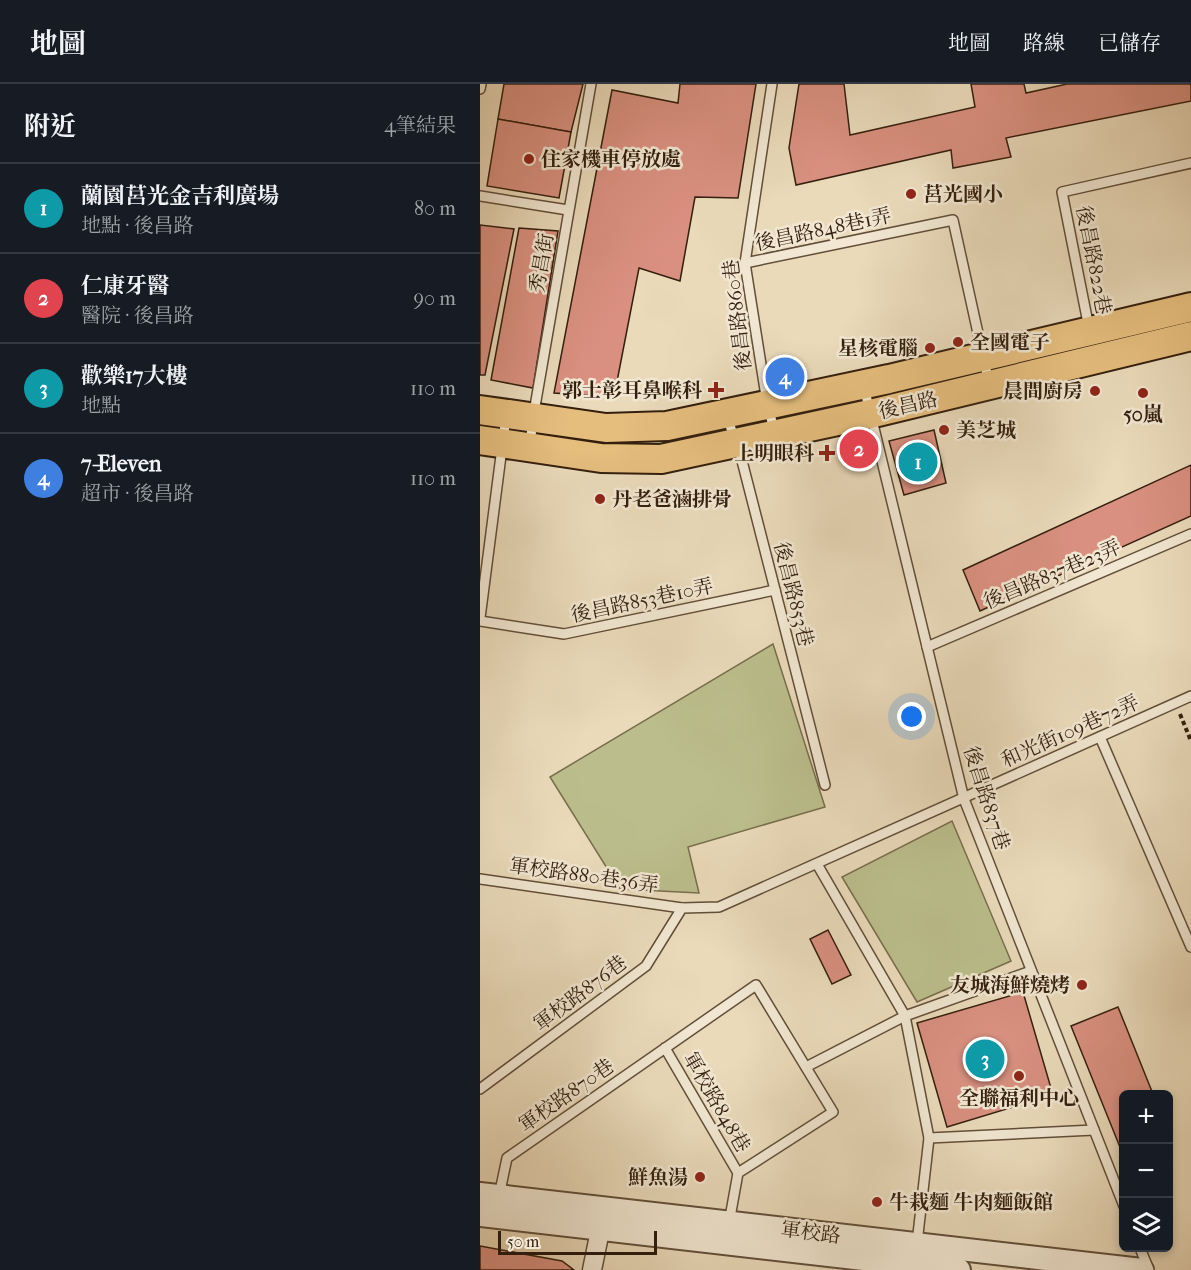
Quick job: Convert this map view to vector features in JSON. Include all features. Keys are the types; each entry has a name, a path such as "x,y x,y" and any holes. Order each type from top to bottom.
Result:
{"main road":[{"name":"後昌路","path":"491,442 601,458 661,459 870,414 990,385 1191,307"},
{"name":"後昌路","path":"507,414 606,428 668,426 984,357 1191,336"}],"street":[{"name":"軍校路","path":"489,1205 728,1233 916,1260 959,1270"},
{"path":"592,1270 603,1218"},
{"name":"軍校路","path":"916,1260 1142,1270"}],"lane":[{"path":"480,89 481,84"},
{"name":"秀昌街","path":"530,448 507,414 568,210 591,84"},
{"name":"後昌路860巷","path":"772,84 745,263 774,434"},
{"name":"後昌路822巷","path":"1093,346 1062,192 1191,163"},
{"path":"480,196 568,210"},
{"name":"後昌路848巷1弄","path":"745,263 953,220 990,385"},
{"name":"後昌路837巷","path":"863,385 964,799 1121,1198"},
{"path":"480,620 491,442 507,414"},
{"name":"後昌路853巷","path":"726,414 736,442 825,785"},
{"name":"後昌路837巷23弄","path":"927,647 1191,534"},
{"name":"後昌路853巷10弄","path":"480,620 564,634 775,590"},
{"name":"和光街109巷72弄","path":"964,799 1191,696"},
{"path":"1101,737 1191,947"},
{"path":"682,908 719,907 964,799"},
{"path":"817,864 905,1016 929,1138 916,1260"},
{"name":"軍校路880巷36弄","path":"480,879 682,908"},
{"name":"軍校路876巷","path":"480,1089 646,966 682,908"},
{"path":"728,1233 738,1173 833,1112 806,1067 905,1016 1031,971"},
{"name":"軍校路870巷","path":"489,1205 507,1158 756,984 806,1067"},
{"name":"軍校路848巷","path":"665,1048 738,1173"},
{"path":"929,1138 1094,1130"},
{"path":"1142,1252 1149,1270"}],"path":[{"path":"1175,704 1191,741"}],"green space":[{"path":"773,644 825,807 688,847 699,893 620,889 550,777"},
{"path":"952,821 1011,961 917,1002 842,877"}],"building":[{"path":"504,84 583,84 571,132 498,119"},
{"path":"680,84 756,84 738,198 695,197 680,281 639,268 614,397 554,393 612,90 678,103"},
{"path":"799,84 844,84 850,135 975,107 971,84 1024,84 1026,93 1067,84 1191,84 1191,101 1006,138 1011,157 953,168 951,150 796,185 789,148"},
{"name":"住家機車停放處","path":"498,119 571,132 559,198 487,186"},
{"path":"480,225 514,229 485,375 480,375"},
{"path":"519,228 558,231 533,388 491,380"},
{"path":"934,430 946,483 904,495 889,441"},
{"path":"1191,465 1191,516 980,611 963,570"},
{"path":"828,930 851,975 832,984 810,939"},
{"path":"1023,992 1053,1095 947,1127 917,1023"},
{"path":"1118,1007 1151,1090 1119,1090 1119,1145 1071,1026"},
{"path":"480,1246 562,1261 574,1270 480,1270"}],"place":[{"name":"住家機車停放處","path":"529,159"},
{"name":"莒光國小","path":"911,194"},
{"name":"全國電子","path":"958,342"},
{"name":"星核電腦","path":"930,348"},
{"name":"7-Eleven","path":"785,377"},
{"name":"郭士彰耳鼻喉科","path":"716,390"},
{"name":"晨間廚房","path":"1095,391"},
{"name":"50嵐","path":"1143,393"},
{"name":"美芝城","path":"944,430"},
{"name":"仁康牙醫","path":"859,449"},
{"name":"上明眼科","path":"827,453"},
{"name":"蘭園莒光金吉利廣場","path":"918,462"},
{"name":"丹老爸滷排骨","path":"600,499"},
{"name":"友城海鮮燒烤","path":"1082,985"},
{"name":"歡樂17大樓","path":"985,1059"},
{"name":"全聯福利中心","path":"1019,1076"},
{"name":"鮮魚湯","path":"700,1177"},
{"name":"牛栽麵 牛肉麵飯館","path":"877,1202"}]}
